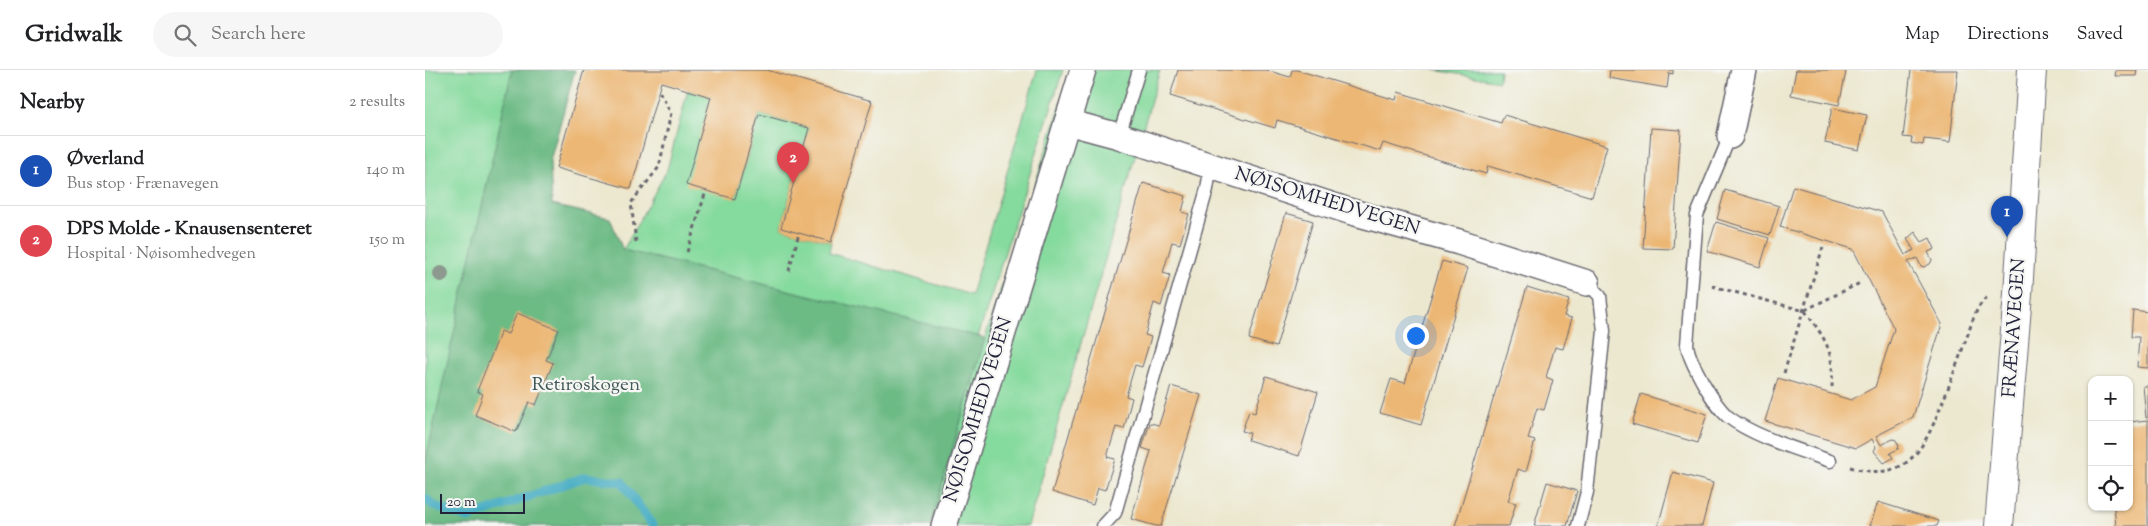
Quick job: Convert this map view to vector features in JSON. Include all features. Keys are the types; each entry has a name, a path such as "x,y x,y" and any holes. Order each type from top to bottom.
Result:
{"main road":[{"name":"FRÆNAVEGEN","path":"1999,526 2018,294 2032,70"}],"street":[{"name":"NØISOMHEDVEGEN","path":"943,526 1083,70"},
{"path":"1730,136 1744,70"},
{"name":"NØISOMHEDVEGEN","path":"1067,122 1119,136 1352,212 1459,242 1587,283"}],"lane":[{"path":"1119,136 1139,70"},
{"path":"1730,136 1697,215 1687,345 1691,361 1718,407 1740,424 1784,445 1829,461"},
{"path":"1103,526 1115,513 1207,189 1211,165"},
{"path":"1578,526 1587,492 1604,331 1600,296 1587,283"}],"path":[{"path":"636,242 631,203 659,167 671,112 659,91"},
{"path":"687,252 705,191"},
{"path":"789,271 799,233"},
{"path":"1784,373 1805,311 1823,248"},
{"path":"1692,281 1805,311 1828,346 1833,368 1832,387"},
{"path":"1805,311 1862,282"},
{"path":"1829,461 1855,469 1883,471 1896,468 1907,462 1919,451 1928,436 1975,315 1986,297 1996,293 2018,294"}],"green space":[{"path":"425,70 512,70 426,465 425,464"},
{"name":"Retiroskogen","path":"512,70 575,70 550,161 552,205 610,218 623,250 985,338 930,526 425,526 425,464"},
{"path":"1037,70 1063,70 978,337 623,250 667,170 688,90 711,97 735,199 759,114 809,128 781,228 831,242 829,253 971,295"},
{"path":"1072,70 1160,70 1028,526 958,526 932,519 985,338"},
{"path":"1434,70 1500,70 1499,81"}],"building":[{"path":"584,70 767,70 872,101 831,242 781,228 809,128 759,114 735,199 686,185 711,97 661,82 631,189 556,168"},
{"path":"1178,70 1266,70 1290,77 1292,70 1297,70 1396,100 1398,92 1501,123 1504,115 1607,146 1592,197 1488,166 1486,174 1383,143 1380,151 1277,120 1275,128 1170,96"},
{"path":"1610,70 1673,70 1673,74 1669,73 1667,88 1609,78"},
{"path":"1796,70 1841,70 1846,72 1839,105 1791,95"},
{"path":"1911,70 1958,70 1950,142 1924,139 1923,145 1911,143 1912,138 1903,137"},
{"path":"2116,70 2137,70 2136,76 2115,76"},
{"path":"1832,108 1867,115 1859,150 1825,143"},
{"path":"1651,128 1681,130 1673,249 1643,248"},
{"path":"1143,183 1186,196 1182,212 1189,214 1180,244 1172,242 1163,273 1170,275 1161,306 1154,303 1145,335 1151,337 1142,367 1135,365 1126,396 1132,398 1124,429 1116,427 1107,457 1115,459 1105,490 1098,488 1093,505 1052,492"},
{"path":"1793,186 1882,212 1905,255 1914,250 1907,239 1915,232 1922,242 1930,238 1935,249 1928,252 1932,260 1930,264 1924,267 1921,266 1917,258 1908,262 1942,324 1913,417 1876,436 1881,445 1893,439 1896,440 1899,446 1898,449 1890,453 1893,458 1884,463 1874,451 1876,447 1872,439 1856,448 1765,421 1778,378 1851,400 1875,387 1894,329 1853,249 1780,227"},
{"path":"1725,190 1779,206 1770,235 1717,219"},
{"path":"1286,213 1313,221 1276,347 1249,339"},
{"path":"1716,222 1769,238 1760,267 1707,251"},
{"path":"1442,261 1468,268 1421,425 1380,413 1391,379 1405,383"},
{"path":"1527,287 1569,300 1564,316 1572,318 1563,349 1555,347 1546,377 1553,380 1544,410 1537,408 1528,439 1535,441 1526,472 1518,469 1508,501 1516,503 1509,526 1455,526"},
{"path":"2133,310 2148,312 2148,368 2137,367 2139,337 2131,337"},
{"path":"517,313 559,330 546,360 553,363 536,405 529,402 516,432 475,415 483,394 477,391 501,331 508,334"},
{"path":"1266,376 1318,392 1299,456 1248,440 1250,433 1242,431 1249,411 1255,413"},
{"path":"1171,386 1201,395 1161,526 1156,526 1131,519 1151,451 1142,448 1150,423 1159,425"},
{"path":"2143,386 2148,386 2148,417 2146,418"},
{"path":"1641,394 1707,414 1698,443 1632,424"},
{"path":"2148,420 2148,526 2116,526 2114,511 2133,511 2133,422"},
{"path":"1673,472 1713,483 1702,526 1658,526"},
{"path":"1547,482 1577,491 1567,526 1534,526"},
{"path":"1878,502 1939,521 1937,526 1870,526"}],"waterway":[{"path":"425,498 434,506 468,518 585,477 622,482 653,526"}],"place":[{"name":"DPS Molde - Knausensenteret","path":"793,183"},
{"name":"Øverland","path":"2007,237"}]}
